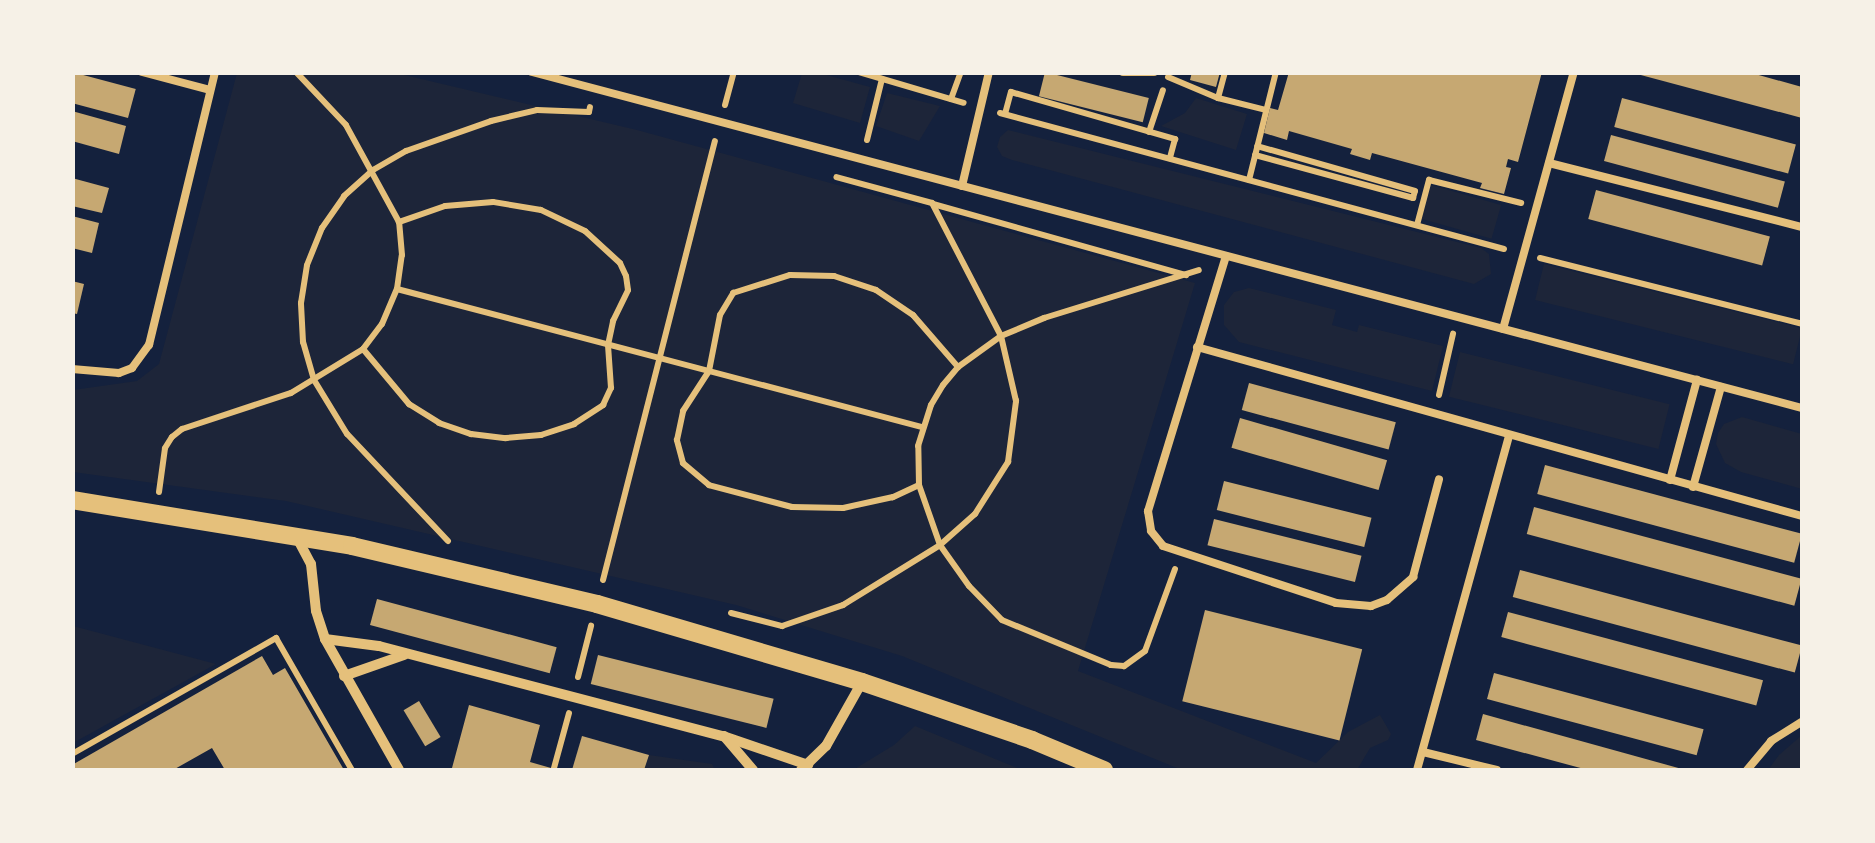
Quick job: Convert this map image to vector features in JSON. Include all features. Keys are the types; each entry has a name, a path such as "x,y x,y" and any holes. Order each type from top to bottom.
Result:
{"street":[{"path":"72,500 296,536 597,604 862,682 1032,740 1104,770"},
{"path":"296,536 311,564 316,610 325,639 398,770"},
{"path":"325,639 366,643 723,736 805,768 826,746 862,682"},
{"path":"344,676 404,654"},
{"path":"723,736 754,770"}],"lane":[{"path":"142,72 210,90"},
{"path":"72,369 119,372 132,368 149,345 215,72"},
{"path":"532,72 1802,408"},
{"path":"962,186 989,72"},
{"path":"1124,72 1156,72"},
{"path":"1503,329 1574,72"},
{"path":"1549,163 1802,227"},
{"path":"1226,256 1148,512 1151,530 1162,546 1336,603 1371,606 1402,591 1413,577 1439,479"},
{"path":"1197,347 1802,516"},
{"path":"1670,480 1697,380"},
{"path":"1693,486 1722,387"},
{"path":"1418,770 1509,436"},
{"path":"1747,770 1770,742 1802,722"},
{"path":"1423,752 1497,770"}],"path":[{"path":"156,513 162,460 172,437 182,429 259,406 314,380 363,349 382,324 398,289 400,222 346,126 296,72"},
{"path":"554,768 734,72"},
{"path":"859,72 1417,226 1802,324"},
{"path":"951,100 961,72"},
{"path":"1156,72 1218,98 1266,110"},
{"path":"1218,98 1225,72"},
{"path":"1249,180 1276,72"},
{"path":"1149,132 1168,77"},
{"path":"862,160 882,79"},
{"path":"588,112 593,89"},
{"path":"1005,114 1011,92 1175,140 1170,158"},
{"path":"464,545 446,540 348,434 314,380 303,342 301,303 307,264 322,228 344,196 373,170 406,150 537,110 606,116"},
{"path":"696,140 732,149"},
{"path":"1255,155 1413,198 1416,191 1257,146"},
{"path":"823,174 1189,276"},
{"path":"1417,226 1429,180 1537,207"},
{"path":"363,349 384,379 424,413 471,434 506,438 541,435 574,424 603,406 611,388 608,345 612,321 628,290 626,276 620,262 585,231 541,210 493,202 445,206 400,222"},
{"path":"728,613 782,626 843,605 900,574 940,544 985,502 1008,462 1016,401 1001,336 932,203"},
{"path":"1180,555 1145,651 1136,662 1111,665 1002,620 969,586 940,544 919,486 922,427 930,405 958,367 1001,336 1044,318 1189,276 1226,256"},
{"path":"919,486 893,497 843,508 792,507 709,485 683,463 677,440 684,411 709,371 720,315 733,293 790,275 834,276 876,290 913,315 958,367"},
{"path":"398,289 922,427"},
{"path":"1435,416 1457,317"},
{"path":"574,623 609,632"},
{"path":"72,754 276,638 352,770"}],"shaded area":[{"path":"237,73 396,73 637,130 1195,283 1078,671 1316,763 1348,732 1380,715 1391,734 1388,740 1370,748 1357,770 1182,770 902,656 736,605 286,501 73,472 73,390 137,381 159,364"},
{"path":"802,73 819,73 870,87 860,123 793,103"},
{"path":"887,93 940,106 919,141 876,126"},
{"path":"1196,98 1247,114 1236,150 1161,126 1185,113"},
{"path":"1008,130 1481,248 1489,254 1491,274 1474,284 1012,160 1002,156 997,147"},
{"path":"1431,185 1501,205 1492,239 1421,219"},
{"path":"1544,264 1802,328 1793,364 1535,300"},
{"path":"1249,288 1336,310 1332,325 1357,332 1359,325 1443,346 1432,391 1239,342 1224,325 1224,305 1234,292"},
{"path":"1460,352 1670,404 1658,449 1449,397"},
{"path":"1742,417 1802,434 1802,489 1741,472 1725,463 1716,444 1718,433 1724,424"},
{"path":"73,626 216,664 73,743"},
{"path":"915,726 1022,770 853,770 894,745"},
{"path":"1802,735 1802,770 1768,770 1779,755"},
{"path":"649,755 712,764 715,770 644,770"}],"building":[{"path":"72,72 136,89 128,118 72,103"},
{"path":"1045,72 1149,98 1143,122 1039,96"},
{"path":"1192,72 1220,72 1216,87 1190,80"},
{"path":"1289,72 1542,72 1518,162 1508,159 1506,167 1511,168 1504,194 1480,188 1482,183 1372,153 1370,160 1350,154 1352,149 1289,131 1287,140 1264,133 1270,108 1278,110"},
{"path":"1748,72 1802,87 1802,118 1637,74"},
{"path":"1622,98 1796,145 1788,174 1614,127"},
{"path":"72,111 126,126 119,154 72,141"},
{"path":"1611,135 1785,182 1778,208 1604,161"},
{"path":"72,178 109,188 102,213 72,206"},
{"path":"1596,190 1770,237 1762,266 1588,219"},
{"path":"72,216 99,223 92,253 72,248"},
{"path":"72,281 84,284 77,314 72,313"},
{"path":"1249,383 1396,422 1389,449 1242,410"},
{"path":"1240,418 1387,460 1379,490 1231,448"},
{"path":"1545,465 1802,534 1794,563 1537,494"},
{"path":"1224,481 1371,518 1364,547 1217,510"},
{"path":"1534,507 1802,579 1794,606 1527,534"},
{"path":"1214,519 1361,556 1355,582 1207,545"},
{"path":"1520,570 1802,646 1795,673 1513,597"},
{"path":"377,599 557,647 550,673 370,625"},
{"path":"1205,610 1362,649 1339,740 1182,701"},
{"path":"1508,612 1763,680 1756,705 1501,637"},
{"path":"598,655 774,699 766,728 591,684"},
{"path":"262,656 273,675 285,668 344,770 225,770 212,748 173,770 72,770 72,765"},
{"path":"1494,673 1704,729 1697,755 1487,699"},
{"path":"419,701 441,737 425,746 404,710"},
{"path":"469,705 540,725 530,762 558,770 452,768"},
{"path":"1483,714 1682,770 1588,770 1476,740"},
{"path":"582,736 649,755 644,770 572,770"}]}
